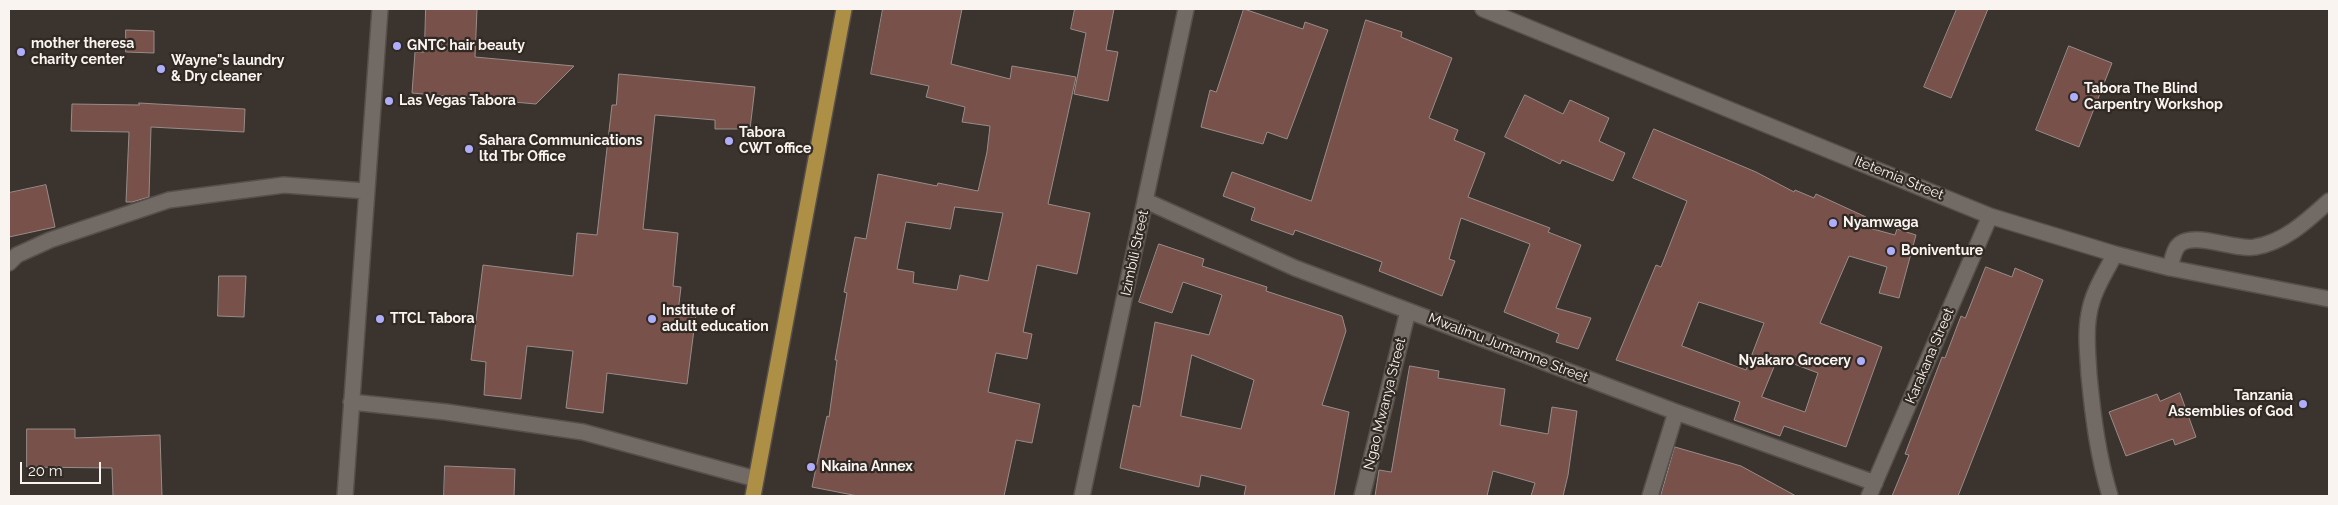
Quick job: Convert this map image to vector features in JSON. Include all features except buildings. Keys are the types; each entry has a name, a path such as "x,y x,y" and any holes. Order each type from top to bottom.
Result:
{"main road":[{"path":"753,496 844,9"}],"street":[{"path":"345,496 380,9"},
{"name":"Izimbili Street","path":"1082,496 1186,9"},
{"name":"Itetemia Street","path":"1484,9 1903,178 1990,216 2115,254 2170,268 2329,299"},
{"path":"9,262 17,254 43,243 169,200 284,186 366,191"},
{"name":"Mwalimu Jumamne Street","path":"1146,201 1295,268 1676,412 1872,490"},
{"path":"2170,268 2178,246 2184,241 2190,239 2202,240 2239,248 2254,248 2272,243 2308,220 2329,201"},
{"name":"Karakana Street","path":"1872,490 1990,216"},
{"path":"2110,496 2100,461 2093,420 2087,338 2089,313 2100,282 2115,254"},
{"name":"Ngao Mwanya Street","path":"1362,496 1408,311"},
{"path":"351,402 446,412 583,432 756,479"},
{"path":"1650,496 1676,412"}],"place":[{"name":"GNTC hair beauty","path":"397,46"},
{"name":"mother theresa charity center","path":"21,52"},
{"name":"Wayne\"s laundry & Dry cleaner","path":"161,69"},
{"name":"Tabora The Blind Carpentry Workshop","path":"2074,97"},
{"name":"Las Vegas Tabora","path":"389,101"},
{"name":"Tabora CWT office","path":"729,141"},
{"name":"Sahara Communications ltd Tbr Office","path":"469,149"},
{"name":"Nyamwaga","path":"1833,223"},
{"name":"Boniventure","path":"1891,251"},
{"name":"TTCL Tabora","path":"380,319"},
{"name":"Institute of adult education","path":"652,319"},
{"name":"Nyakaro Grocery","path":"1861,361"},
{"name":"Tanzania Assemblies of God","path":"2303,404"},
{"name":"Nkaina Annex","path":"811,467"}]}
